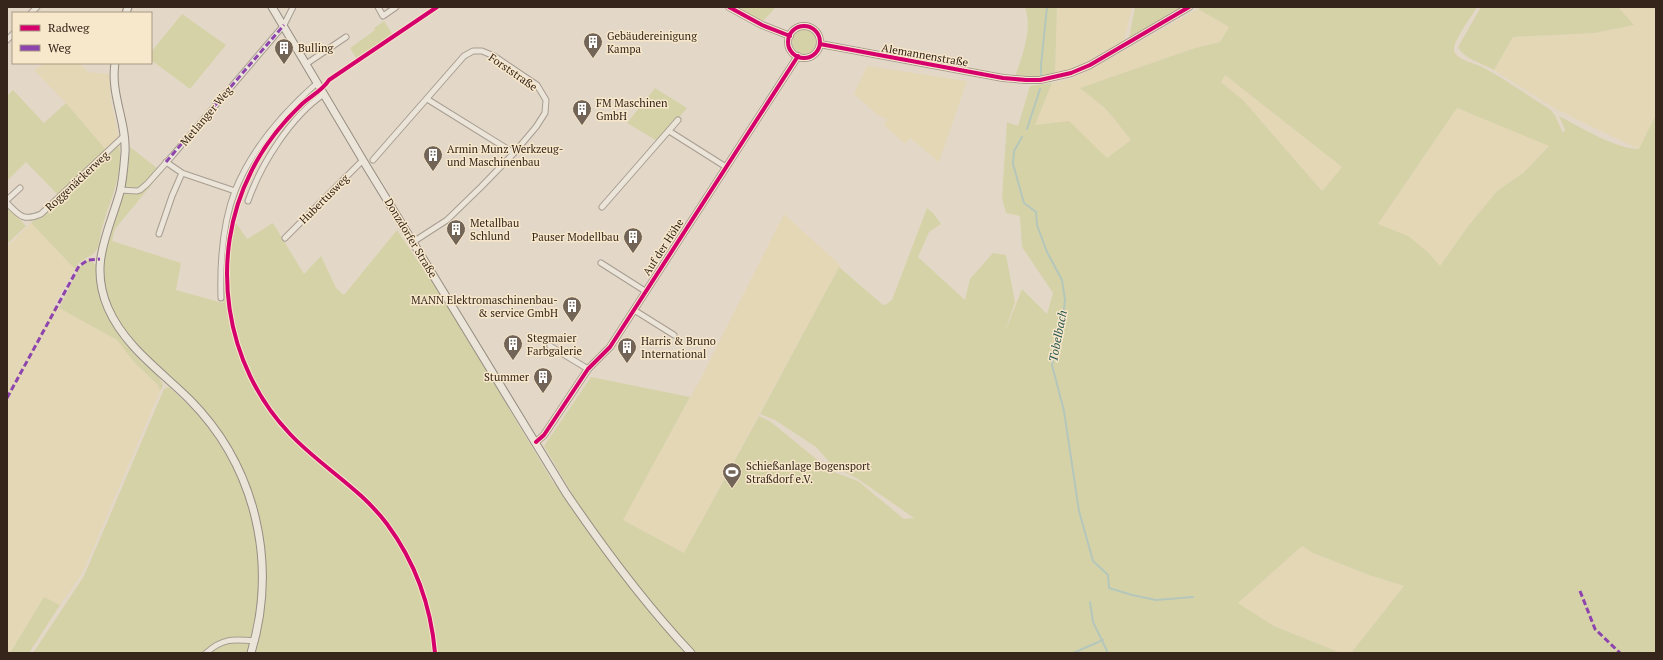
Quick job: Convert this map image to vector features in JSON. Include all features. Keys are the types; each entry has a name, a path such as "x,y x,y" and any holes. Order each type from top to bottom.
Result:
{"main road":[{"name":"Donzdorfer Straße","path":"272,7 363,160 583,519 639,594 662,622 691,653"},
{"path":"115,64 114,84 124,136 125,152 120,190 104,236 100,258 100,276 104,296 114,320 127,339 204,416 223,442 243,480 251,502 261,549 263,586 259,621 252,653"}],"street":[{"name":"Metlanger Weg","path":"120,190 140,190 173,155 284,25 293,7"},
{"path":"378,7 383,16 396,7"},
{"path":"729,7 762,25 790,36"},
{"name":"Alemannenstraße","path":"820,44 1003,78 1040,80 1071,73 1090,65 1189,7"},
{"path":"802,26 809,26 815,30 819,35 820,44 817,51 812,56 805,57 798,56 792,52 789,46 790,36 796,28 802,26"},
{"path":"306,64 346,38"},
{"name":"Forststraße","path":"374,160 464,56 473,51 482,51 494,56 537,85 546,100 545,113 536,127 514,153 447,220 413,242"},
{"name":"Auf der Höhe","path":"536,442 544,435 588,369 610,346 798,56"},
{"path":"221,298 224,233 235,191 244,171 266,135 278,121 317,83"},
{"path":"248,200 261,170 276,146 299,116 324,94"},
{"path":"427,98 514,153"},
{"path":"602,207 678,120"},
{"path":"669,131 726,167"},
{"name":"Roggenäckerweg","path":"20,188 7,201 20,216 25,218 41,214 124,136"},
{"name":"Hubertusweg","path":"285,238 363,160"},
{"path":"166,162 182,173 235,191"},
{"path":"159,234 172,196 182,173"},
{"name":"Auf der Höhe","path":"601,263 645,291"},
{"path":"634,310 674,335"},
{"path":"550,346 588,369"},
{"path":"206,653 216,644 233,640 255,641"}],"shaded area":[{"path":"734,7 776,7 764,20 759,22"},
{"path":"1025,7 1057,7 1055,75 1033,78 1015,77 1026,42 1028,25"},
{"path":"1057,7 1132,7 1124,41 1078,67 1055,75"},
{"path":"1135,7 1182,7 1129,38"},
{"path":"1202,7 1477,7 1456,41 1454,46 1455,53 1461,58 1498,76 1551,110 1563,133 1565,130 1559,116 1609,141 1630,148 1639,149 1656,114 1656,653 1351,653 1404,586 1369,575 1313,553 1302,546 1238,603 1274,626 1341,653 255,653 262,624 266,594 265,562 261,530 254,499 243,469 228,442 210,419 134,344 122,327 112,308 105,289 103,263 105,251 125,184 130,147 162,172 115,229 112,241 181,263 176,290 223,303 224,272 231,222 236,223 247,239 273,223 304,274 321,256 336,288 344,295 397,230 442,297 553,482 566,493 571,492 544,446 591,377 690,397 623,520 684,553 759,416 771,422 831,471 858,481 904,519 914,518 858,479 833,466 816,447 775,420 760,414 839,267 883,305 887,304 892,300 927,208 933,213 941,224 929,232 918,257 965,300 970,279 993,253 1006,255 1015,302 1004,334 1022,289 1047,314 1053,293 1022,247 1020,216 1006,213 1002,198 1007,122 1018,126 1030,86 1052,83 1035,125 1069,121 1107,158 1131,140 1106,109 1080,88 1195,48 1220,42 1229,27 1198,9","holes":["1225,75 1342,167 1322,191 1243,100 1221,82","1457,108 1549,146 1523,173 1497,191 1468,226 1440,266 1428,252 1408,236 1378,224"]},
{"path":"1481,7 1618,7 1634,25 1595,33 1513,37 1494,70 1464,55 1458,47"},
{"path":"1618,7 1656,7 1656,114 1639,149 1554,108 1494,70 1513,37 1595,33 1633,25"},
{"path":"1198,9 1229,27 1220,42 1195,48 1081,88 1106,109 1131,140 1107,158 1095,147 1042,125 1035,125 1052,83 1070,79 1088,71"},
{"path":"182,14 226,45 190,89 152,61 152,51"},
{"path":"384,21 393,35 356,58 350,48 375,30 374,28"},
{"path":"805,28 814,32 818,41 814,50 805,54 796,50 792,41 796,32"},
{"path":"43,64 81,64 88,72 109,74 111,102 119,139 106,150 66,103 34,70"},
{"path":"867,66 967,81 939,162 910,138 905,144 884,125 887,119 878,115 854,94"},
{"path":"1225,75 1342,167 1322,191 1243,100 1221,82"},
{"path":"655,88 687,108 659,142 627,123"},
{"path":"13,90 44,123 66,103 106,150 58,195 26,162 7,181 7,96"},
{"path":"1457,108 1549,145 1523,173 1497,191 1468,226 1439,267 1428,252 1378,224"},
{"path":"119,144 120,166 118,177 102,228 98,247 92,255 80,262 75,269 31,223 114,146"},
{"path":"7,206 26,226 7,244"},
{"path":"784,214 840,265 684,553 622,520 701,378"},
{"path":"31,223 75,269 54,305 117,340 134,362 158,385 160,391 80,577 60,605 44,598 10,653 7,653 7,247"},
{"path":"88,260 96,264 100,292 108,316 114,327 129,348 159,378 163,386 160,391 158,385 134,362 117,340 59,308 79,268"},
{"path":"169,387 196,413 218,442 232,466 243,491 251,517 256,544 258,599 248,653 33,653 84,576 164,389"},
{"path":"1302,546 1313,553 1369,575 1404,586 1351,653 1341,653 1274,626 1238,603"},
{"path":"44,597 60,605 29,653 10,653"}],"waterway":[{"name":"Tobelbach","path":"1041,76 1047,7"},
{"name":"Tobelbach","path":"1027,129 1040,89"},
{"name":"Tobelbach","path":"1022,137 1014,151 1013,164 1024,203 1036,212 1037,225 1047,252 1062,280 1065,300 1062,325 1052,365 1064,411 1079,511 1093,561 1108,575 1109,588 1156,600 1193,597"},
{"name":"Tobelbach","path":"1090,602 1093,622 1108,653"},
{"path":"1073,653 1103,640"}],"marked path":[{"path":"166,162 284,25"},
{"path":"7,398 79,266 88,260 100,259"},
{"path":"1580,591 1595,629 1620,653"}],"cycle path":[{"path":"435,653 430,618 420,585 406,554 387,524 365,499 302,446 290,434 268,406 250,376 237,343 230,309 227,274 230,239 238,205 251,172 273,136 294,112 320,90 329,80 437,7"},
{"path":"729,7 762,25 790,36"},
{"path":"820,44 1003,78 1040,80 1071,73 1090,65 1189,7"},
{"path":"804,26 813,29 817,33 820,42 817,51 813,55 804,58 795,55 791,51 788,42 791,33 795,29 804,26"},
{"path":"536,442 544,435 588,369 610,347 798,56"}],"place":[{"name":"Gebäudereinigung Kampa","path":"593,59"},
{"name":"Bulling","path":"284,65"},
{"name":"FM Maschinen GmbH","path":"582,126"},
{"name":"Armin Munz Werkzeug- und Maschinenbau","path":"433,172"},
{"name":"Metallbau Schlund","path":"456,246"},
{"name":"Pauser Modellbau","path":"633,254"},
{"name":"MANN Elektromaschinenbau- & service GmbH","path":"572,323"},
{"name":"Stegmaier Farbgalerie","path":"513,361"},
{"name":"Harris & Bruno International","path":"627,364"},
{"name":"Stummer","path":"543,394"},
{"name":"Schießanlage Bogensport Straßdorf e.V.","path":"732,489"}]}
